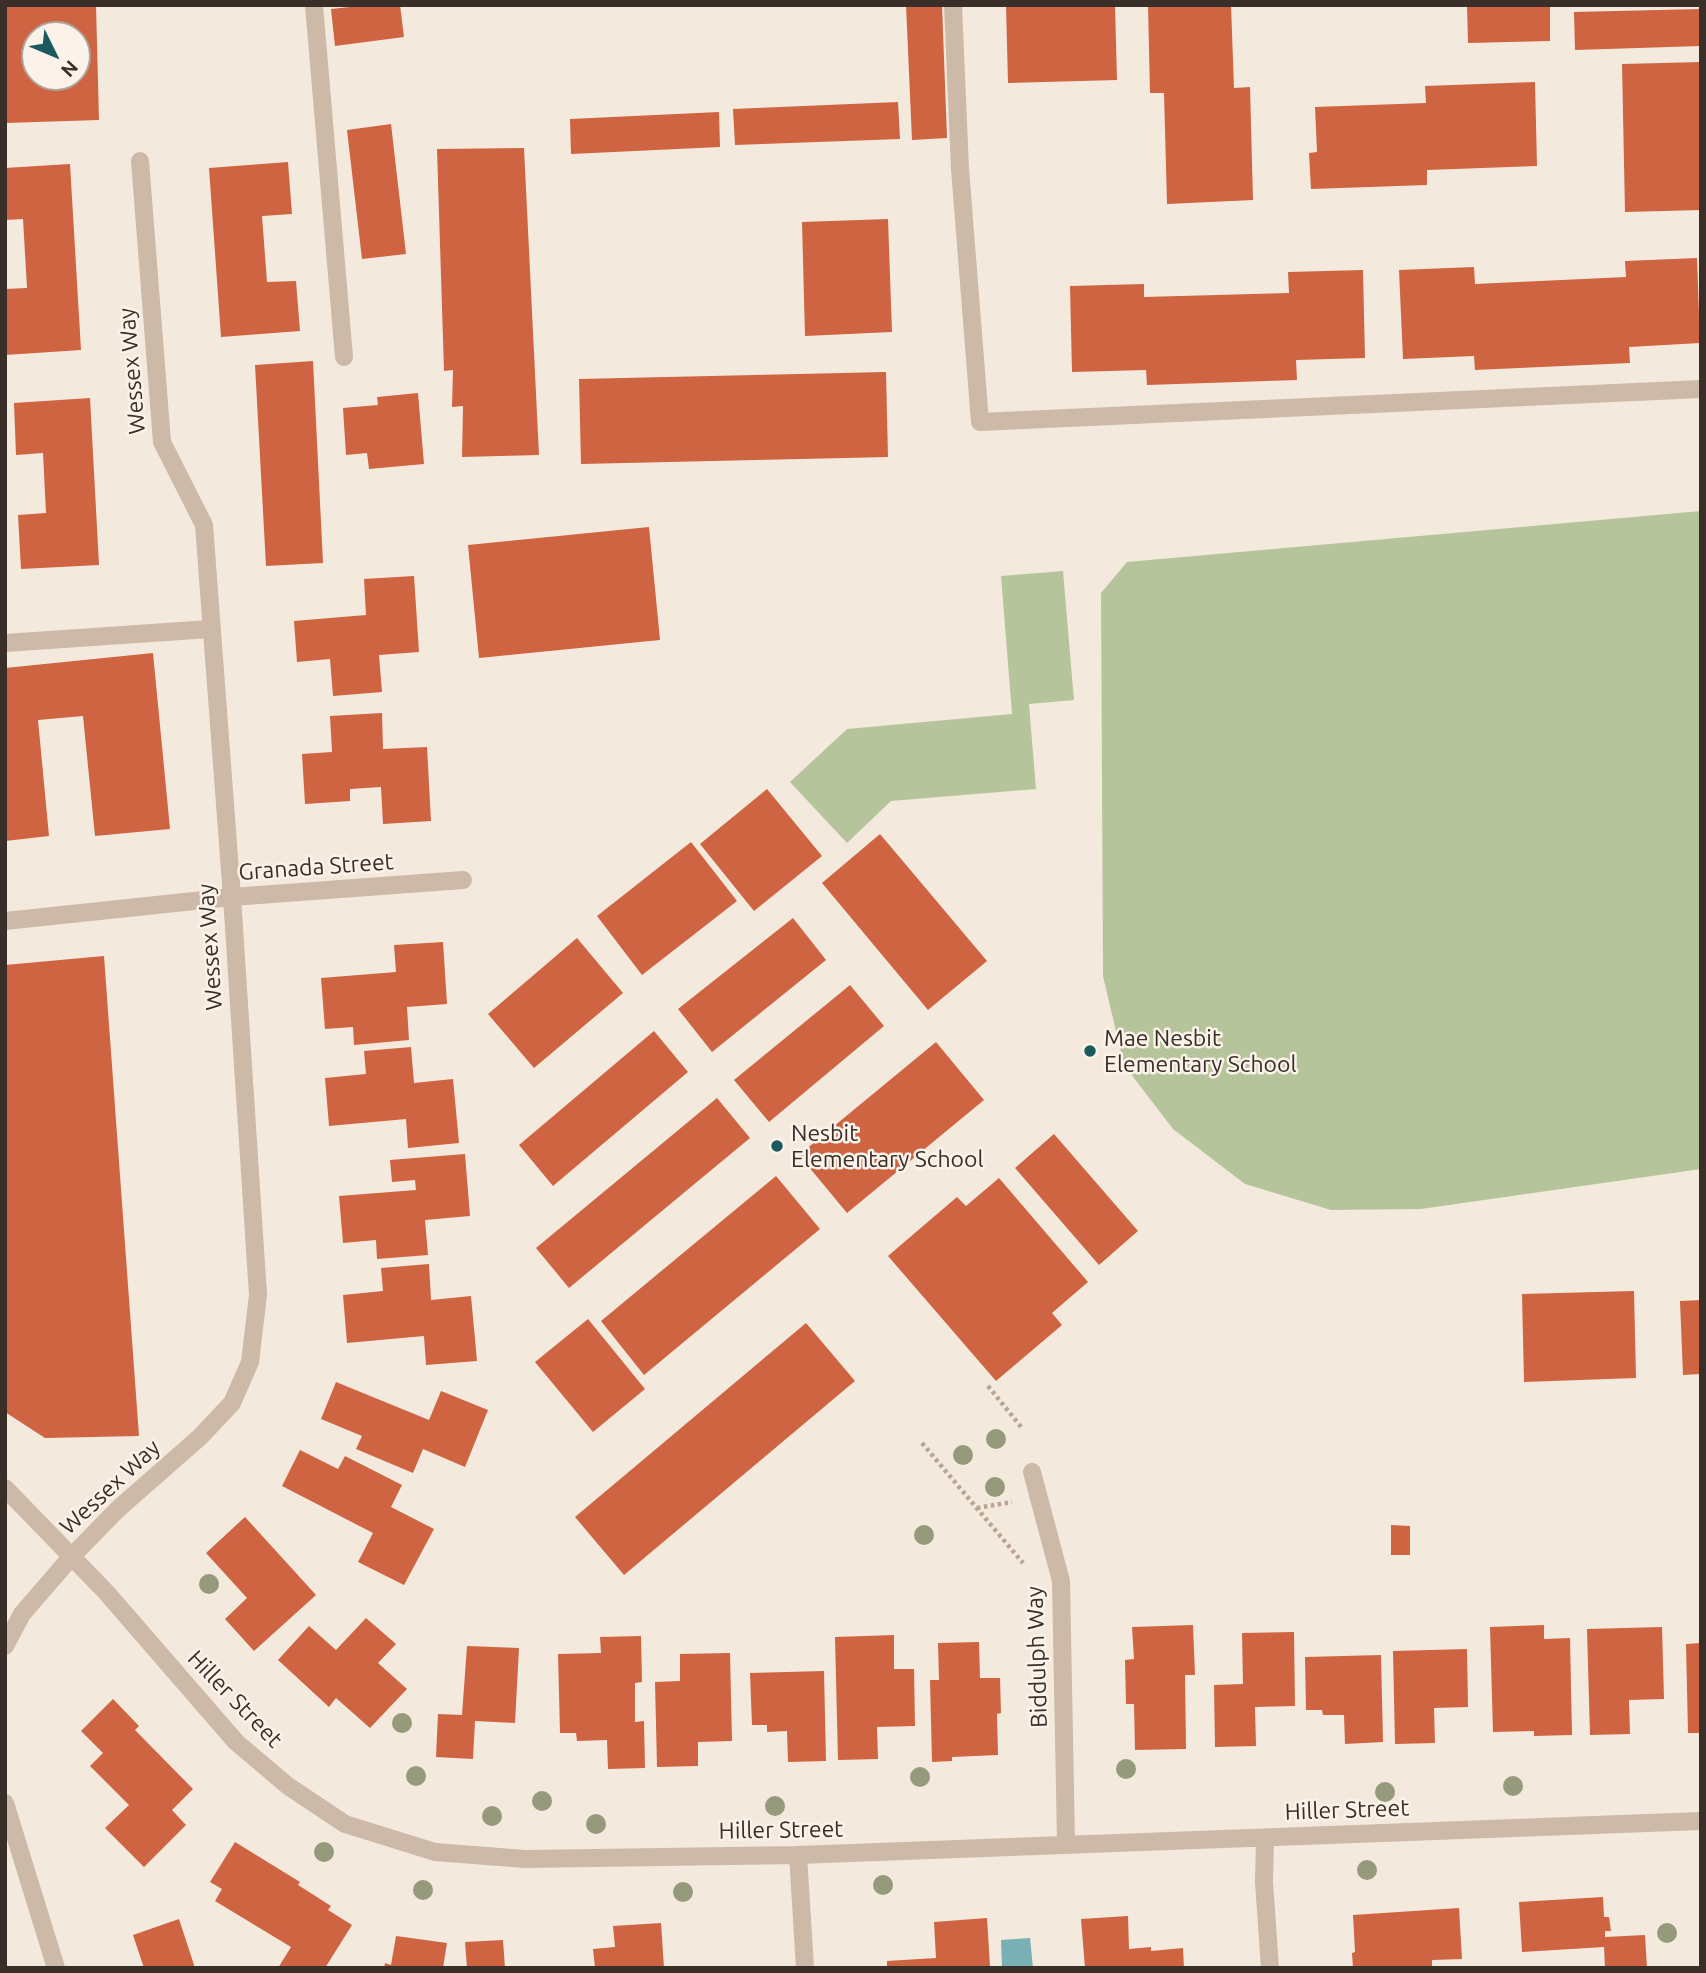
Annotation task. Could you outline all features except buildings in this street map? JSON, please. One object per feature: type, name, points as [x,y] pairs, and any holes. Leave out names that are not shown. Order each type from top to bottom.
[{"type":"street","points":[[314,5],[344,357]]},
{"type":"street","points":[[953,5],[961,169],[980,422],[1701,389]]},
{"type":"street","name":"Wessex Way","points":[[5,1646],[22,1614],[72,1556],[118,1509],[200,1437],[232,1403],[250,1362],[258,1295],[204,525],[162,442],[140,161]]},
{"type":"street","points":[[5,643],[211,629]]},
{"type":"street","name":"Granada Street","points":[[5,921],[232,898],[463,880]]},
{"type":"street","name":"Biddulph Way","points":[[1032,1472],[1061,1581],[1066,1843]]},
{"type":"street","name":"Hiller Street","points":[[5,1488],[72,1556],[236,1742],[288,1786],[345,1824],[435,1852],[525,1859],[798,1855],[1701,1821]]},
{"type":"street","points":[[5,1803],[56,1968]]},
{"type":"street","points":[[1265,1838],[1264,1882],[1270,1968]]},
{"type":"street","points":[[798,1855],[805,1968]]},
{"type":"path","points":[[988,1387],[1023,1427]]},
{"type":"path","points":[[922,1443],[1023,1563]]},
{"type":"path","points":[[976,1508],[1023,1501]]},
{"type":"green space","points":[[1701,511],[1701,1169],[1421,1209],[1331,1210],[1245,1184],[1173,1129],[1124,1065],[1103,976],[1101,593],[1127,562]]},
{"type":"green space","points":[[1063,571],[1074,700],[1029,704],[1036,789],[891,801],[847,843],[790,782],[847,729],[1012,714],[1001,576]]},
{"type":"water","points":[[1030,1938],[1033,1968],[1002,1968],[1001,1940]]},
{"type":"place","name":"Mae Nesbit Elementary School","points":[[1090,1051]]},
{"type":"place","name":"Nesbit Elementary School","points":[[777,1146]]}]
